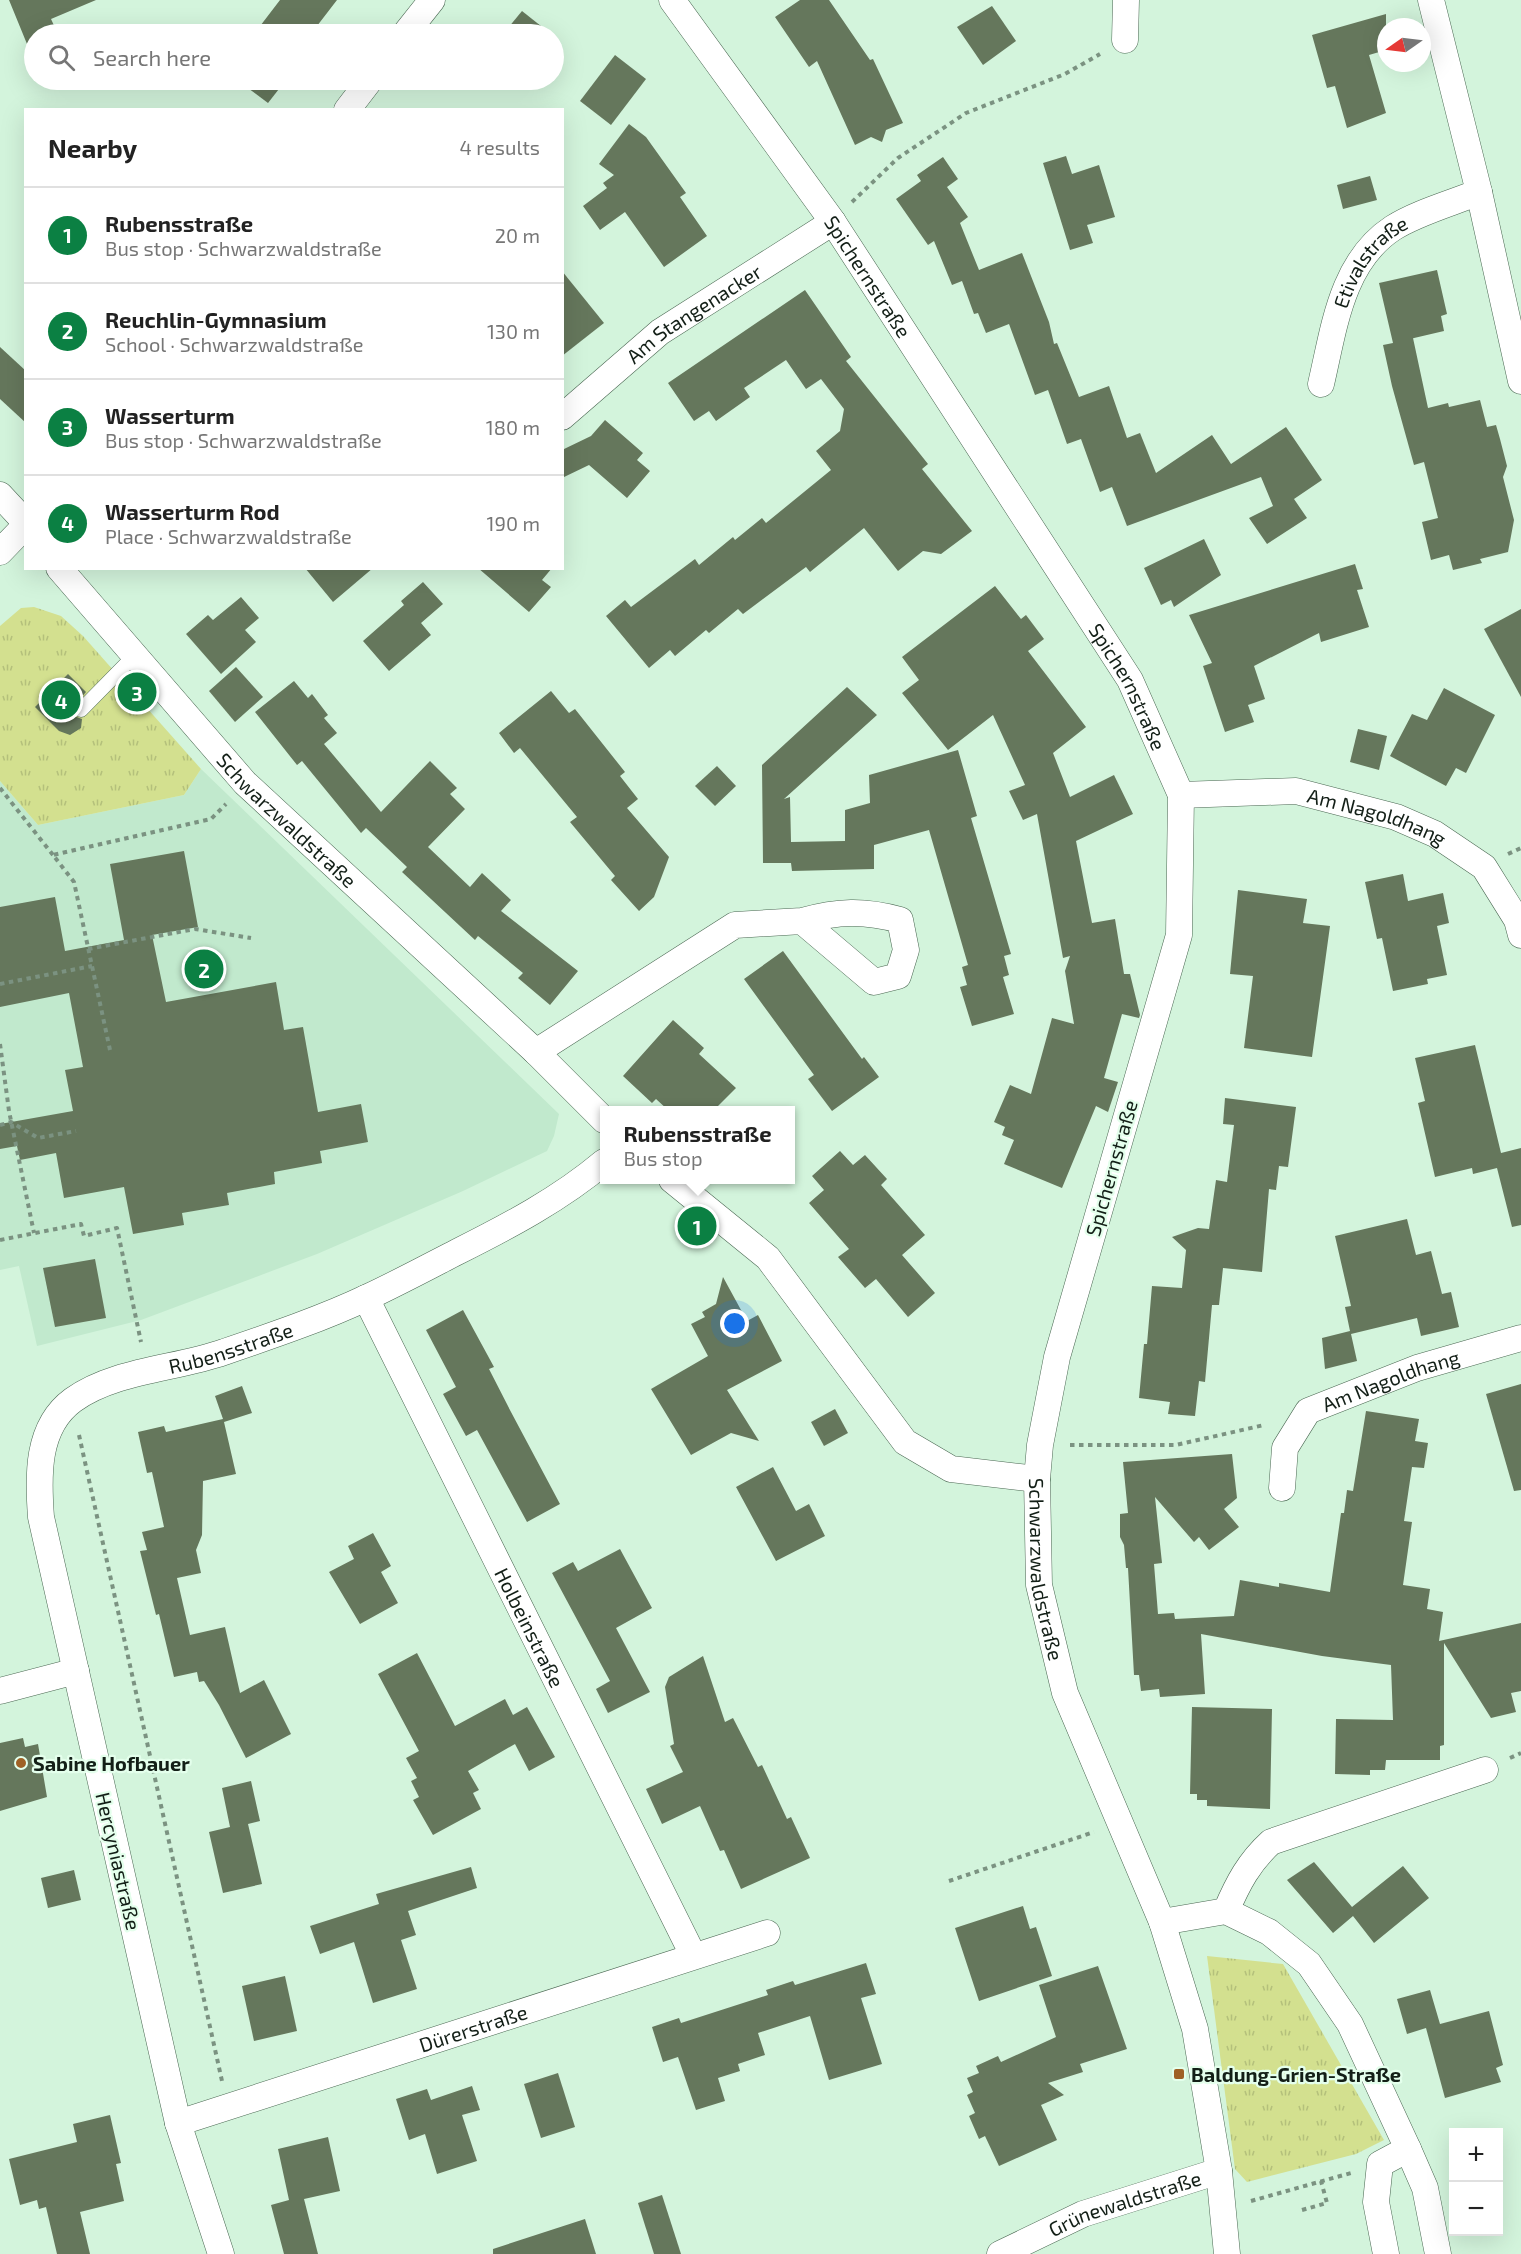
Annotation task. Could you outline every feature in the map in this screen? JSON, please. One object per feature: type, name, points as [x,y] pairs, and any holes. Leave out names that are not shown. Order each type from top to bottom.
[{"type":"street","points":[[413,24],[432,0]]},
{"type":"street","name":"Spichernstraße","points":[[672,0],[832,222],[1130,680],[1181,795],[1179,935],[1057,1356],[1040,1446],[1037,1479]]},
{"type":"street","points":[[1125,40],[1126,0]]},
{"type":"street","points":[[1431,0],[1479,192],[1521,381]]},
{"type":"street","points":[[349,108],[362,90]]},
{"type":"street","name":"Etivalstraße","points":[[1321,384],[1349,278],[1364,252],[1394,228],[1479,192]]},
{"type":"street","name":"Am Stangenacker","points":[[564,415],[660,332],[832,222]]},
{"type":"street","points":[[0,495],[24,522]]},
{"type":"street","points":[[0,552],[24,526]]},
{"type":"street","name":"Schwarzwaldstraße","points":[[61,570],[136,654],[245,783],[536,1052],[600,1116]]},
{"type":"street","name":"Am Nagoldhang","points":[[1181,795],[1296,791],[1396,817],[1435,834],[1484,867],[1517,920],[1521,936]]},
{"type":"street","points":[[536,1052],[735,925],[802,921]]},
{"type":"street","name":"Rubensstraße","points":[[72,1401],[99,1386],[222,1353],[366,1298],[512,1224],[580,1182],[600,1165]]},
{"type":"street","name":"Schwarzwaldstraße","points":[[678,1184],[768,1258],[905,1442],[951,1468],[1037,1479],[1039,1585],[1065,1693],[1162,1922]]},
{"type":"street","name":"Holbeinstraße","points":[[366,1298],[693,1955]]},
{"type":"street","name":"Am Nagoldhang","points":[[1282,1488],[1285,1448],[1308,1411],[1417,1368],[1521,1338]]},
{"type":"street","name":"Hercyniastraße","points":[[72,1401],[56,1419],[43,1444],[39,1481],[41,1517],[178,2123],[221,2254]]},
{"type":"street","points":[[0,1691],[76,1671]]},
{"type":"street","points":[[1226,1911],[1240,1879],[1253,1858],[1271,1842],[1485,1770]]},
{"type":"street","points":[[1227,2254],[1219,2171],[1195,2029],[1162,1922],[1226,1911],[1269,1932],[1309,1964],[1350,2024],[1425,2188],[1438,2254]]},
{"type":"street","name":"Dürerstraße","points":[[178,2123],[767,1933]]},
{"type":"street","points":[[1386,2254],[1376,2202],[1380,2164],[1408,2149]]},
{"type":"street","name":"Grünewaldstraße","points":[[1000,2254],[1083,2214],[1219,2171]]},
{"type":"lane","points":[[81,710],[136,654]]},
{"type":"path","points":[[832,222],[898,158],[966,113],[1065,74],[1125,40]]},
{"type":"path","points":[[53,855],[211,819],[245,783]]},
{"type":"path","points":[[0,788],[74,882],[110,1050]]},
{"type":"path","points":[[88,949],[195,929],[251,938]]},
{"type":"path","points":[[0,984],[92,966]]},
{"type":"path","points":[[0,1044],[11,1122],[34,1233]]},
{"type":"path","points":[[0,1125],[11,1122],[38,1138],[76,1131]]},
{"type":"path","points":[[0,1240],[81,1224],[84,1236],[117,1228],[147,1372]]},
{"type":"path","points":[[72,1401],[228,2108]]},
{"type":"path","points":[[1040,1446],[1176,1445],[1254,1428]]},
{"type":"path","points":[[949,1881],[1094,1832]]},
{"type":"path","points":[[1256,2200],[1346,2174]]},
{"type":"path","points":[[1302,2210],[1327,2203],[1321,2181]]},
{"type":"shaded area","points":[[201,769],[559,1114],[554,1136],[547,1151],[463,1191],[317,1254],[141,1320],[37,1346],[19,1266],[0,1270],[0,781],[38,825],[184,795]]},
{"type":"green space","points":[[34,607],[61,616],[83,636],[201,769],[184,795],[38,825],[0,781],[0,626],[21,608]]},
{"type":"green space","points":[[1207,1956],[1283,1964],[1384,2140],[1356,2154],[1247,2182],[1235,2169]]},
{"type":"building","points":[[9,0],[96,0],[51,19],[53,24],[24,24],[24,37]]},
{"type":"building","points":[[280,0],[337,0],[319,24],[262,24]]},
{"type":"building","points":[[800,0],[829,0],[870,60],[873,59],[903,123],[886,130],[882,142],[871,137],[855,145],[817,61],[809,67],[775,17]]},
{"type":"building","points":[[992,6],[1016,41],[983,65],[957,27]]},
{"type":"building","points":[[522,11],[538,24],[511,24]]},
{"type":"building","points":[[1386,14],[1386,18],[1377,18],[1377,53],[1369,55],[1386,113],[1347,128],[1335,86],[1327,88],[1312,35]]},
{"type":"building","points":[[615,55],[646,79],[611,125],[580,101]]},
{"type":"building","points":[[250,90],[278,90],[268,103]]},
{"type":"building","points":[[629,124],[646,137],[686,193],[680,197],[707,236],[664,267],[625,212],[600,230],[583,206],[607,188],[603,183],[614,175],[599,164]]},
{"type":"building","points":[[1066,156],[1072,174],[1099,165],[1115,217],[1087,225],[1093,243],[1070,250],[1043,163]]},
{"type":"building","points":[[943,157],[958,179],[947,187],[968,217],[960,223],[979,270],[1022,253],[1049,322],[1054,344],[1057,343],[1079,397],[1109,386],[1127,438],[1140,433],[1156,473],[1212,435],[1231,464],[1286,427],[1322,480],[1294,499],[1307,518],[1267,544],[1249,518],[1273,506],[1261,477],[1127,526],[1112,487],[1100,492],[1081,439],[1067,444],[1048,390],[1035,395],[1009,324],[986,333],[978,313],[974,314],[962,281],[952,285],[934,241],[928,245],[896,199],[921,181],[917,175]]},
{"type":"building","points":[[1370,176],[1377,200],[1343,209],[1337,185]]},
{"type":"building","points":[[1437,270],[1447,314],[1441,316],[1444,331],[1413,338],[1428,408],[1448,403],[1449,407],[1480,400],[1487,427],[1496,425],[1507,466],[1503,477],[1514,520],[1508,552],[1480,559],[1482,563],[1453,570],[1449,555],[1431,560],[1422,522],[1438,518],[1424,462],[1414,465],[1392,386],[1383,345],[1393,343],[1379,283]]},
{"type":"building","points":[[564,273],[604,323],[564,354]]},
{"type":"building","points":[[805,290],[851,357],[846,361],[928,464],[922,469],[972,531],[941,554],[923,551],[898,571],[864,528],[810,572],[806,567],[743,614],[738,609],[709,633],[706,630],[675,656],[670,650],[649,668],[606,616],[625,600],[631,607],[695,559],[699,565],[733,537],[735,540],[762,518],[766,523],[831,470],[816,451],[840,431],[844,409],[821,379],[806,389],[786,360],[744,388],[750,397],[716,421],[709,411],[694,421],[668,383]]},
{"type":"building","points":[[0,347],[24,369],[24,421],[0,399]]},
{"type":"building","points":[[605,420],[643,453],[637,460],[650,471],[627,498],[589,465],[564,477],[564,449],[591,436]]},
{"type":"building","points":[[1204,539],[1221,575],[1174,607],[1171,600],[1161,605],[1144,568]]},
{"type":"building","points":[[1355,564],[1363,589],[1357,590],[1369,627],[1321,642],[1319,633],[1254,666],[1265,699],[1248,705],[1254,722],[1225,732],[1203,666],[1212,663],[1189,615]]},
{"type":"building","points":[[307,570],[371,570],[333,602]]},
{"type":"building","points":[[480,570],[550,570],[542,580],[551,587],[529,612]]},
{"type":"building","points":[[423,582],[443,604],[421,623],[431,635],[389,671],[363,641],[404,605],[401,601]]},
{"type":"building","points":[[995,586],[1021,619],[1026,615],[1044,639],[1028,651],[1086,727],[1053,753],[1070,797],[1114,775],[1133,814],[1076,841],[1092,923],[1115,919],[1124,974],[1130,974],[1140,1015],[1139,1018],[1122,1014],[1104,1078],[1118,1082],[1108,1112],[1096,1106],[1062,1188],[1004,1164],[1014,1140],[1002,1135],[1005,1127],[994,1122],[1010,1085],[1031,1094],[1052,1018],[1074,1024],[1065,971],[1070,956],[1063,958],[1037,814],[1023,820],[1009,791],[1025,785],[993,715],[948,750],[902,693],[919,680],[902,657]]},
{"type":"building","points":[[241,597],[259,618],[245,630],[256,642],[221,674],[186,634],[208,615],[213,620]]},
{"type":"building","points":[[1521,609],[1521,697],[1484,629]]},
{"type":"building","points":[[236,667],[263,697],[235,722],[209,691]]},
{"type":"building","points":[[68,674],[86,692],[72,708],[74,716],[82,719],[81,728],[70,735],[59,731],[35,707]]},
{"type":"building","points":[[294,681],[308,698],[312,694],[328,715],[324,718],[337,733],[324,744],[381,812],[430,761],[457,788],[450,794],[465,809],[428,847],[470,887],[482,873],[511,900],[501,911],[578,971],[550,1005],[518,978],[523,973],[478,936],[475,940],[402,872],[407,867],[366,828],[361,833],[302,761],[297,765],[255,712]]},
{"type":"building","points":[[847,687],[877,715],[784,799],[790,797],[791,842],[845,841],[845,810],[870,803],[869,775],[958,750],[977,816],[971,818],[1011,954],[1004,956],[1009,975],[1003,977],[1014,1014],[972,1026],[960,987],[967,985],[962,967],[968,965],[929,830],[874,845],[874,869],[792,871],[791,863],[763,863],[762,765]]},
{"type":"building","points":[[1444,688],[1495,715],[1466,773],[1456,768],[1446,786],[1390,756],[1412,714],[1427,720]]},
{"type":"building","points":[[551,691],[569,713],[575,709],[625,772],[620,776],[638,799],[627,808],[669,857],[654,897],[639,911],[611,880],[615,876],[570,822],[577,817],[520,748],[514,753],[499,733]]},
{"type":"building","points":[[1358,729],[1387,736],[1379,770],[1350,762]]},
{"type":"building","points":[[717,766],[736,786],[715,806],[695,786]]},
{"type":"building","points":[[184,851],[198,927],[152,935],[166,1002],[276,982],[284,1030],[303,1027],[318,1112],[361,1104],[368,1142],[320,1151],[322,1163],[274,1172],[275,1184],[227,1193],[229,1205],[182,1213],[184,1225],[133,1234],[124,1187],[64,1198],[56,1153],[20,1160],[17,1146],[0,1149],[0,1124],[73,1111],[65,1070],[83,1067],[69,993],[0,1007],[0,907],[55,897],[65,951],[124,940],[110,864]]},
{"type":"building","points":[[1403,874],[1408,901],[1443,893],[1449,923],[1437,926],[1447,975],[1427,979],[1428,984],[1393,991],[1382,938],[1377,939],[1365,882]]},
{"type":"building","points":[[1238,890],[1307,899],[1303,923],[1330,926],[1312,1057],[1244,1048],[1253,976],[1230,974]]},
{"type":"building","points":[[783,951],[862,1059],[864,1057],[879,1077],[832,1111],[808,1079],[814,1075],[744,979]]},
{"type":"building","points":[[673,1020],[704,1048],[699,1054],[736,1088],[718,1106],[664,1106],[656,1099],[652,1103],[623,1076]]},
{"type":"building","points":[[1475,1045],[1501,1153],[1521,1148],[1521,1225],[1512,1227],[1497,1168],[1473,1174],[1472,1168],[1435,1177],[1418,1103],[1425,1101],[1415,1058]]},
{"type":"building","points":[[1225,1098],[1296,1107],[1288,1167],[1279,1166],[1276,1190],[1269,1189],[1262,1272],[1223,1268],[1219,1305],[1212,1305],[1205,1382],[1199,1381],[1195,1416],[1168,1414],[1170,1402],[1139,1398],[1152,1286],[1182,1288],[1186,1250],[1172,1237],[1198,1228],[1209,1229],[1216,1180],[1227,1182],[1234,1125],[1223,1124]]},
{"type":"building","points":[[840,1151],[853,1165],[865,1155],[887,1179],[881,1185],[925,1235],[902,1255],[935,1293],[908,1317],[876,1279],[865,1288],[838,1257],[849,1249],[809,1203],[824,1190],[812,1176]]},
{"type":"building","points":[[1407,1219],[1416,1255],[1431,1251],[1442,1294],[1451,1292],[1459,1327],[1421,1336],[1417,1318],[1351,1334],[1357,1361],[1325,1369],[1322,1338],[1350,1331],[1345,1307],[1351,1306],[1335,1236]]},
{"type":"building","points":[[95,1259],[106,1318],[55,1327],[43,1268]]},
{"type":"building","points":[[723,1277],[747,1321],[758,1315],[782,1361],[727,1390],[759,1441],[731,1433],[691,1455],[651,1389],[708,1356],[691,1324],[705,1317],[702,1312],[716,1304]]},
{"type":"building","points":[[463,1310],[494,1367],[489,1369],[560,1504],[527,1522],[477,1430],[466,1436],[443,1394],[456,1387],[426,1330]]},
{"type":"building","points":[[1521,1384],[1521,1490],[1514,1491],[1486,1394]]},
{"type":"building","points":[[242,1386],[252,1413],[224,1422],[236,1474],[203,1481],[202,1535],[196,1550],[201,1573],[177,1578],[190,1635],[225,1627],[240,1693],[264,1680],[291,1734],[246,1758],[219,1705],[204,1681],[199,1682],[197,1672],[174,1677],[159,1614],[156,1615],[140,1551],[147,1550],[142,1532],[164,1527],[152,1472],[147,1473],[138,1432],[164,1426],[166,1432],[223,1419],[215,1396]]},
{"type":"building","points":[[835,1409],[848,1433],[824,1446],[811,1422]]},
{"type":"building","points":[[1366,1411],[1419,1419],[1415,1441],[1428,1443],[1424,1468],[1412,1467],[1404,1521],[1412,1522],[1403,1585],[1430,1589],[1427,1609],[1443,1612],[1439,1641],[1521,1623],[1521,1691],[1511,1693],[1516,1712],[1491,1718],[1444,1643],[1444,1745],[1440,1746],[1440,1760],[1386,1760],[1385,1770],[1370,1770],[1370,1775],[1335,1774],[1336,1719],[1393,1720],[1391,1665],[1322,1656],[1201,1634],[1205,1694],[1160,1697],[1159,1689],[1141,1691],[1139,1675],[1134,1675],[1128,1568],[1126,1568],[1124,1545],[1120,1537],[1120,1514],[1128,1513],[1123,1462],[1232,1454],[1237,1498],[1224,1509],[1239,1527],[1209,1550],[1199,1537],[1194,1542],[1155,1497],[1162,1563],[1154,1564],[1158,1614],[1174,1613],[1175,1619],[1234,1616],[1240,1580],[1279,1587],[1279,1583],[1330,1592],[1341,1513],[1344,1513],[1347,1490],[1353,1491]]},
{"type":"building","points":[[773,1467],[796,1511],[809,1504],[825,1536],[776,1561],[736,1487]]},
{"type":"building","points":[[373,1533],[391,1566],[381,1572],[398,1603],[360,1624],[329,1572],[354,1559],[348,1546]]},
{"type":"building","points":[[620,1549],[652,1608],[616,1628],[650,1692],[608,1713],[596,1689],[610,1681],[552,1573],[573,1562],[578,1571]]},
{"type":"building","points":[[417,1653],[455,1726],[505,1699],[513,1715],[527,1707],[555,1757],[529,1771],[515,1744],[468,1771],[479,1790],[473,1793],[481,1809],[433,1835],[413,1800],[419,1797],[411,1781],[417,1778],[406,1758],[419,1751],[378,1674]]},
{"type":"building","points":[[703,1656],[725,1722],[733,1718],[758,1767],[762,1765],[787,1819],[791,1817],[810,1858],[741,1889],[724,1850],[720,1851],[700,1806],[662,1824],[646,1789],[683,1772],[670,1746],[674,1744],[665,1687],[669,1677]]},
{"type":"building","points":[[1192,1707],[1272,1709],[1270,1809],[1207,1806],[1207,1800],[1197,1800],[1197,1794],[1190,1794]]},
{"type":"building","name":"Sabine Hofbauer","points":[[23,1738],[25,1747],[38,1744],[47,1797],[0,1811],[0,1743]]},
{"type":"building","points":[[251,1781],[260,1821],[248,1824],[262,1884],[223,1893],[209,1832],[230,1827],[222,1788]]},
{"type":"building","points":[[1314,1862],[1352,1907],[1403,1866],[1429,1898],[1374,1943],[1353,1916],[1333,1933],[1287,1880]]},
{"type":"building","points":[[471,1867],[477,1888],[408,1911],[416,1935],[401,1940],[417,1989],[373,2003],[354,1942],[320,1954],[310,1926],[379,1904],[376,1894]]},
{"type":"building","points":[[74,1870],[81,1900],[48,1908],[41,1878]]},
{"type":"building","points":[[1023,1906],[1030,1929],[1036,1927],[1052,1976],[979,2001],[955,1928]]},
{"type":"building","points":[[866,1963],[876,1994],[861,1998],[882,2064],[829,2080],[810,2016],[758,2033],[765,2055],[738,2064],[740,2071],[718,2078],[725,2101],[696,2110],[678,2057],[663,2062],[652,2027],[679,2018],[681,2023],[768,1995],[766,1990],[793,1981],[795,1985]]},
{"type":"building","points":[[1098,1966],[1127,2049],[1080,2064],[1083,2072],[1048,2083],[1064,2095],[1041,2105],[1057,2140],[999,2166],[985,2136],[979,2139],[969,2116],[975,2113],[967,2095],[973,2092],[967,2078],[979,2073],[976,2066],[998,2056],[1001,2062],[1056,2037],[1039,1985]]},
{"type":"building","points":[[285,1976],[297,2031],[254,2041],[242,1986]]},
{"type":"building","points":[[1430,1990],[1440,2024],[1489,2011],[1503,2065],[1496,2068],[1501,2082],[1445,2098],[1426,2028],[1407,2034],[1397,1999]]},
{"type":"building","points":[[558,2073],[575,2127],[541,2138],[524,2084]]},
{"type":"building","points":[[472,2086],[480,2110],[462,2115],[477,2161],[437,2174],[425,2134],[409,2140],[396,2099],[427,2089],[431,2100]]},
{"type":"building","points":[[110,2115],[121,2163],[116,2164],[124,2201],[80,2212],[90,2254],[57,2254],[46,2207],[39,2209],[37,2200],[20,2205],[9,2159],[77,2142],[73,2124]]},
{"type":"building","points":[[328,2137],[340,2191],[304,2199],[318,2254],[284,2254],[271,2205],[289,2200],[278,2149]]},
{"type":"building","points":[[662,2195],[681,2254],[654,2254],[638,2203]]},
{"type":"building","points":[[585,2219],[596,2254],[493,2254],[493,2249]]},
{"type":"place","name":"Wasserturm","points":[[137,692]]},
{"type":"place","name":"Wasserturm Rod","points":[[61,700]]},
{"type":"place","name":"Reuchlin-Gymnasium","points":[[204,969]]},
{"type":"place","name":"Rubensstraße","points":[[697,1226]]},
{"type":"place","name":"Sabine Hofbauer","points":[[21,1763]]},
{"type":"place","name":"Baldung-Grien-Straße","points":[[1179,2074]]}]
